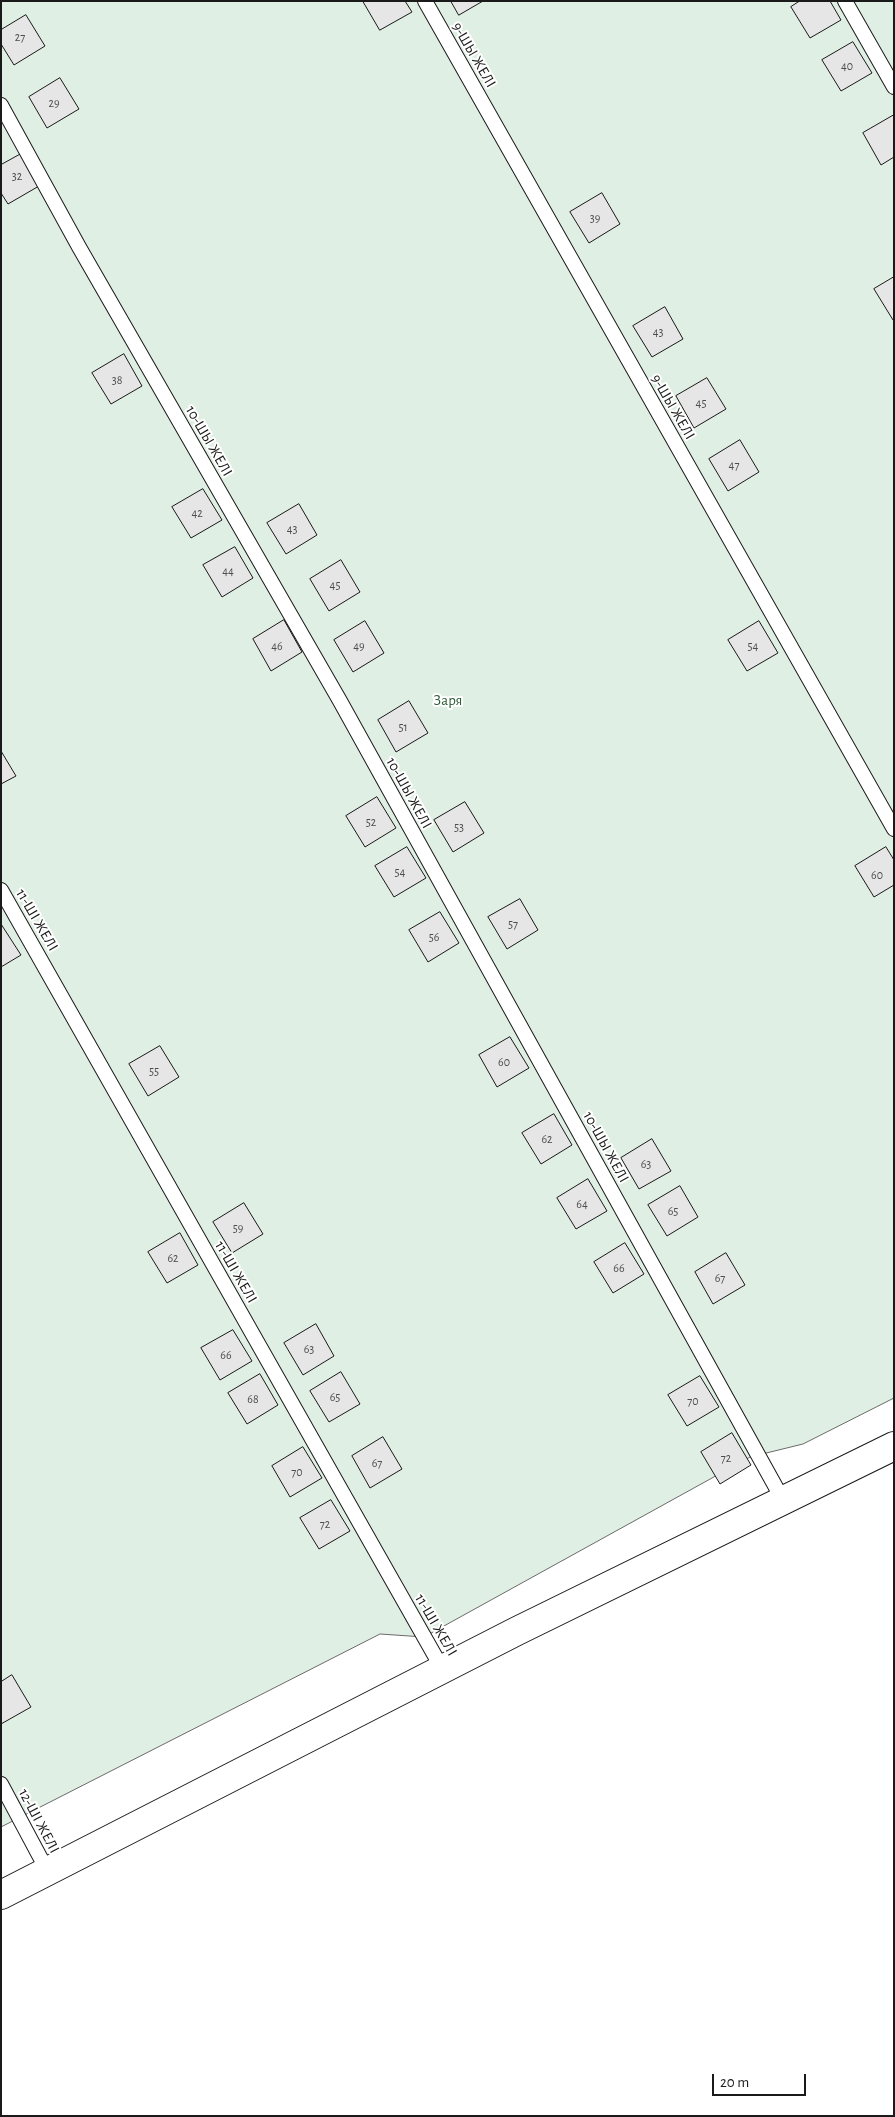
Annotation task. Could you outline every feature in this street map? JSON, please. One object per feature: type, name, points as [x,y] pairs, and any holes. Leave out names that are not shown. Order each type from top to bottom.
[{"type":"street","points":[[1,1895],[518,1631],[894,1446]]},
{"type":"lane","name":"9-ШЫ ЖЕЛІ","points":[[424,1],[894,829]]},
{"type":"lane","points":[[845,1],[894,87]]},
{"type":"lane","name":"10-ШЫ ЖЕЛІ","points":[[1,105],[84,255],[345,710],[783,1500]]},
{"type":"lane","name":"11-ШІ ЖЕЛІ","points":[[1,890],[443,1670]]},
{"type":"lane","name":"12-ШІ ЖЕЛІ","points":[[1,1784],[48,1872]]},
{"type":"green space","name":"Заря","points":[[1,1],[894,1],[894,1398],[803,1444],[750,1457],[424,1637],[380,1634],[1,1827]]},
{"type":"building","points":[[363,1],[405,1],[412,12],[380,30]]},
{"type":"building","points":[[451,1],[483,1],[459,15]]},
{"type":"building","points":[[800,1],[830,1],[841,20],[810,38],[791,7]]},
{"type":"building","points":[[26,15],[45,46],[14,65],[1,44],[1,30]]},
{"type":"building","points":[[853,42],[872,73],[841,91],[822,60]]},
{"type":"building","points":[[60,78],[79,109],[47,128],[29,97]]},
{"type":"building","points":[[894,115],[894,157],[881,165],[863,133]]},
{"type":"building","points":[[21,154],[39,186],[8,204],[1,193],[1,165]]},
{"type":"building","points":[[602,193],[620,224],[589,243],[570,212]]},
{"type":"building","points":[[894,277],[894,320],[893,320],[874,289]]},
{"type":"building","points":[[665,307],[683,339],[652,357],[633,326]]},
{"type":"building","points":[[124,354],[142,386],[111,404],[92,373]]},
{"type":"building","points":[[707,378],[726,409],[694,428],[676,396]]},
{"type":"building","points":[[740,440],[759,472],[728,491],[709,459]]},
{"type":"building","points":[[203,489],[222,520],[191,538],[172,507]]},
{"type":"building","points":[[299,504],[317,535],[286,554],[267,523]]},
{"type":"building","points":[[235,547],[253,578],[222,597],[203,565]]},
{"type":"building","points":[[341,560],[360,592],[329,611],[310,579]]},
{"type":"building","points":[[284,620],[302,652],[271,671],[253,639]]},
{"type":"building","points":[[365,621],[384,653],[353,672],[334,640]]},
{"type":"building","points":[[759,621],[778,653],[747,671],[728,640]]},
{"type":"building","points":[[409,701],[428,733],[396,752],[378,720]]},
{"type":"building","points":[[1,751],[16,776],[1,784]]},
{"type":"building","points":[[377,797],[396,828],[365,847],[346,816]]},
{"type":"building","points":[[465,802],[484,833],[453,852],[434,820]]},
{"type":"building","points":[[407,847],[426,878],[394,897],[375,866]]},
{"type":"building","points":[[886,847],[894,860],[894,885],[874,897],[855,866]]},
{"type":"building","points":[[520,899],[538,930],[507,949],[488,917]]},
{"type":"building","points":[[440,912],[459,943],[428,962],[409,930]]},
{"type":"building","points":[[1,924],[21,955],[1,967]]},
{"type":"building","points":[[510,1037],[529,1068],[497,1087],[479,1055]]},
{"type":"building","points":[[160,1046],[179,1077],[148,1096],[129,1064]]},
{"type":"building","points":[[554,1114],[572,1145],[541,1164],[522,1133]]},
{"type":"building","points":[[652,1139],[671,1171],[639,1189],[621,1158]]},
{"type":"building","points":[[588,1179],[607,1211],[576,1229],[557,1198]]},
{"type":"building","points":[[680,1186],[698,1217],[667,1236],[648,1205]]},
{"type":"building","points":[[244,1203],[263,1234],[232,1253],[213,1222]]},
{"type":"building","points":[[180,1233],[198,1265],[167,1283],[148,1252]]},
{"type":"building","points":[[625,1243],[644,1274],[613,1293],[594,1262]]},
{"type":"building","points":[[726,1253],[745,1285],[713,1304],[695,1272]]},
{"type":"building","points":[[316,1324],[334,1356],[303,1375],[284,1343]]},
{"type":"building","points":[[233,1330],[252,1361],[220,1380],[201,1348]]},
{"type":"building","points":[[341,1372],[360,1404],[329,1422],[310,1391]]},
{"type":"building","points":[[260,1374],[278,1405],[247,1424],[228,1393]]},
{"type":"building","points":[[700,1376],[719,1407],[687,1426],[668,1395]]},
{"type":"building","points":[[732,1433],[751,1465],[720,1484],[701,1452]]},
{"type":"building","points":[[383,1437],[402,1469],[370,1488],[352,1456]]},
{"type":"building","points":[[303,1447],[322,1478],[290,1497],[272,1466]]},
{"type":"building","points":[[331,1500],[350,1531],[319,1549],[300,1518]]},
{"type":"building","points":[[12,1675],[31,1707],[1,1724],[1,1682]]}]
